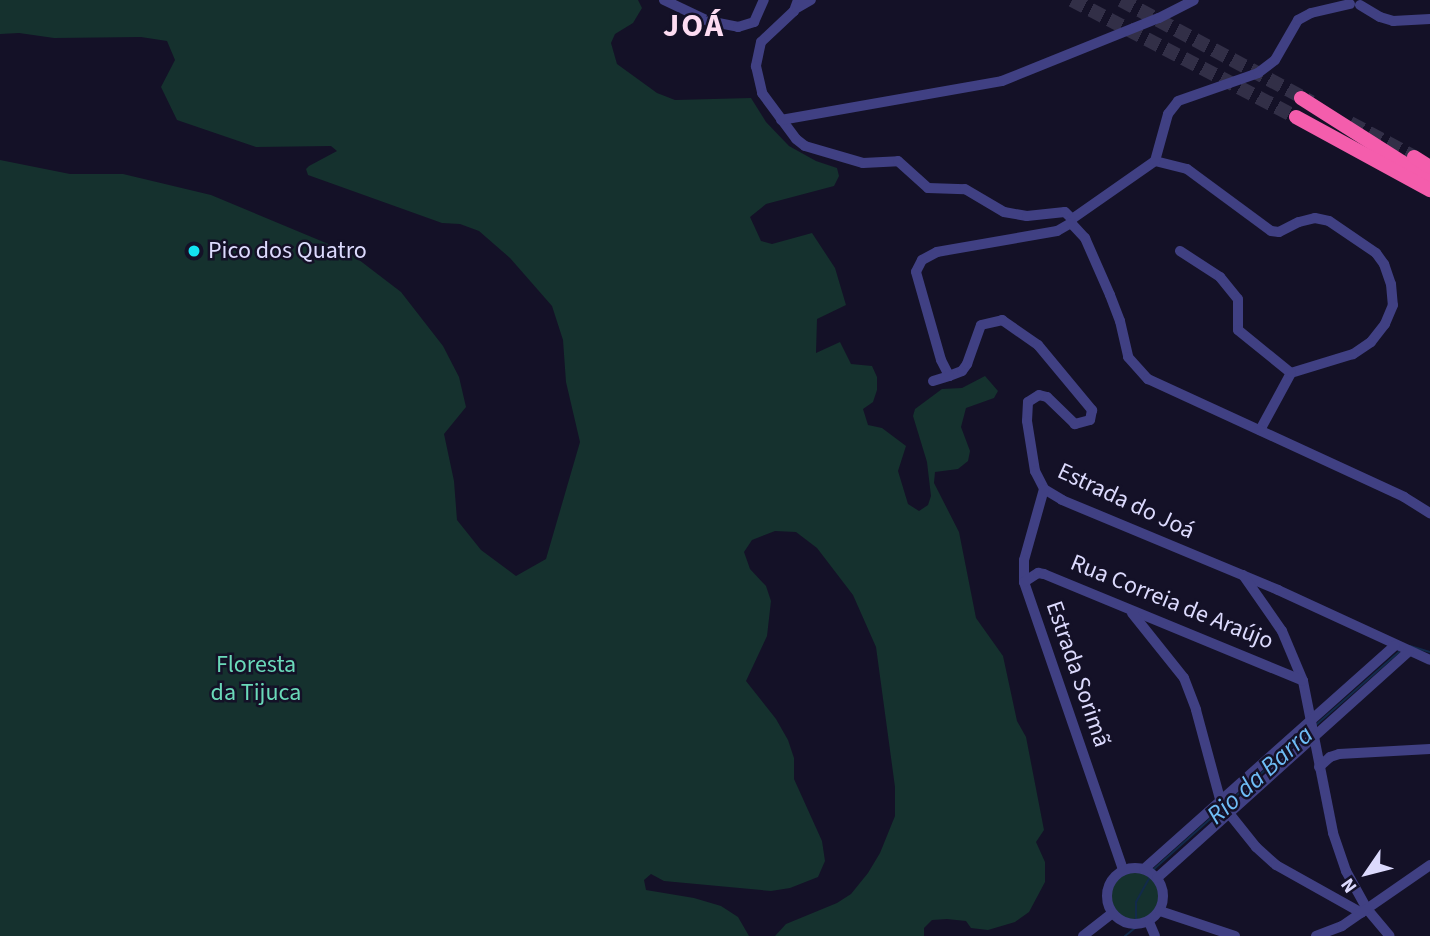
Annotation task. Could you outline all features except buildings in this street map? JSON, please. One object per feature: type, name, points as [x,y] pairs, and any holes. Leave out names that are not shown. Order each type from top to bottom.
[{"type":"highway","points":[[1301,98],[1430,180]]},
{"type":"highway","points":[[1296,117],[1430,192]]},
{"type":"highway","points":[[1414,157],[1430,167]]},
{"type":"street","points":[[664,0],[708,22],[738,27],[754,22],[764,0]]},
{"type":"street","points":[[811,0],[798,4],[764,37],[756,58],[759,85],[781,121],[805,146],[863,163],[898,161],[928,188],[965,188],[989,205],[1015,214],[1040,216],[1065,212],[1085,238],[1120,321],[1128,357],[1136,369],[1163,388],[1404,497],[1430,513]]},
{"type":"street","points":[[781,121],[1002,81],[1159,18],[1194,0]]},
{"type":"street","points":[[933,382],[949,376],[941,360],[917,277],[919,263],[937,252],[1026,239],[1057,231],[1155,161],[1168,114],[1178,101],[1258,73],[1275,60],[1298,20],[1311,13],[1355,2],[1380,17],[1393,21],[1430,19]]},
{"type":"street","points":[[1155,161],[1187,169],[1271,230],[1279,232],[1298,222],[1315,218],[1329,221],[1376,253],[1384,264],[1391,284],[1392,305],[1385,324],[1371,342],[1353,354],[1291,373],[1260,430]]},
{"type":"street","points":[[1180,251],[1220,277],[1238,299],[1238,330],[1291,373]]},
{"type":"street","name":"Estrada do Joá","points":[[949,376],[962,372],[981,326],[997,320],[1021,331],[1059,369],[1092,410],[1092,417],[1086,423],[1075,424],[1047,397],[1039,395],[1028,402],[1027,421],[1035,471],[1044,489],[1062,500],[1278,590],[1430,660]]},
{"type":"street","name":"Estrada Sorimã","points":[[1044,489],[1024,560],[1024,582],[1123,870]]},
{"type":"street","name":"Rua Correia de Araújo","points":[[1024,582],[1038,573],[1044,574],[1303,681]]},
{"type":"street","points":[[1243,575],[1288,643],[1303,681],[1333,833],[1346,871],[1365,911]]},
{"type":"street","points":[[1264,604],[1267,591],[1278,590]]},
{"type":"street","points":[[1129,611],[1157,642],[1190,692],[1220,799]]},
{"type":"street","points":[[1157,642],[1161,633],[1171,626]]},
{"type":"street","points":[[1151,873],[1220,799],[1313,726],[1402,648]]},
{"type":"street","points":[[1155,936],[1141,924],[1112,913],[1108,904],[1109,884],[1123,870],[1151,873],[1228,812],[1313,726]]},
{"type":"street","points":[[1319,767],[1330,757],[1339,754],[1430,749]]},
{"type":"street","points":[[1228,812],[1256,847],[1276,865],[1365,911],[1390,936]]},
{"type":"street","points":[[1316,936],[1342,926],[1430,865]]},
{"type":"street","points":[[1136,936],[1141,924],[1160,911],[1164,898],[1151,873]]},
{"type":"street","points":[[1160,911],[1235,936]]},
{"type":"street","points":[[1083,936],[1112,913]]},
{"type":"street","points":[[1335,936],[1342,926]]},
{"type":"green space","name":"Floresta da Tijuca","points":[[0,0],[638,0],[642,8],[633,23],[615,34],[611,43],[617,64],[657,93],[675,100],[751,98],[766,122],[789,146],[816,161],[837,168],[839,176],[834,186],[766,204],[750,217],[761,241],[772,244],[812,233],[835,268],[846,305],[817,319],[816,353],[840,342],[851,364],[872,366],[877,377],[877,390],[873,402],[863,409],[868,425],[882,428],[906,446],[898,471],[908,504],[919,511],[928,505],[931,496],[927,462],[913,416],[915,409],[942,389],[962,388],[985,376],[998,391],[994,398],[966,408],[961,427],[970,451],[968,461],[958,469],[935,472],[934,483],[959,532],[976,618],[1003,656],[1017,721],[1026,737],[1044,830],[1036,842],[1045,862],[1045,882],[1029,912],[1015,922],[988,930],[971,928],[966,921],[947,919],[932,920],[924,928],[924,936],[775,936],[786,924],[837,903],[851,894],[868,873],[880,853],[895,816],[895,787],[876,647],[853,595],[817,548],[796,532],[775,531],[752,540],[744,552],[750,569],[766,586],[771,601],[767,636],[746,681],[776,719],[788,740],[794,758],[794,779],[822,841],[825,861],[818,877],[790,888],[771,891],[664,881],[651,874],[644,880],[646,890],[694,898],[721,906],[738,917],[749,936],[0,936],[0,160],[70,174],[123,174],[211,195],[350,253],[401,292],[443,346],[459,377],[466,407],[444,434],[454,481],[457,520],[481,550],[516,576],[546,559],[580,442],[566,382],[563,340],[552,306],[510,258],[479,231],[460,224],[442,223],[308,175],[306,169],[309,166],[337,151],[331,146],[256,147],[177,120],[161,87],[175,60],[167,41],[141,37],[54,38],[19,33],[0,34]]},
{"type":"green space","points":[[1135,871],[1153,878],[1160,896],[1153,914],[1135,921],[1117,914],[1110,896],[1117,878]]},
{"type":"waterway","name":"Rio da Barra","points":[[1410,646],[1430,652]]},
{"type":"waterway","name":"Rio da Barra","points":[[1317,724],[1399,652]]},
{"type":"waterway","name":"Rio da Barra","points":[[1125,936],[1136,927],[1136,902],[1154,869],[1310,730]]},
{"type":"tunnel","points":[[1072,0],[1296,117]]},
{"type":"tunnel","points":[[1121,0],[1311,102]]},
{"type":"tunnel","points":[[1350,123],[1414,157]]},
{"type":"place","name":"Pico dos Quatro","points":[[194,251]]},
{"type":"district","name":"JOÁ","points":[[694,26]]}]
